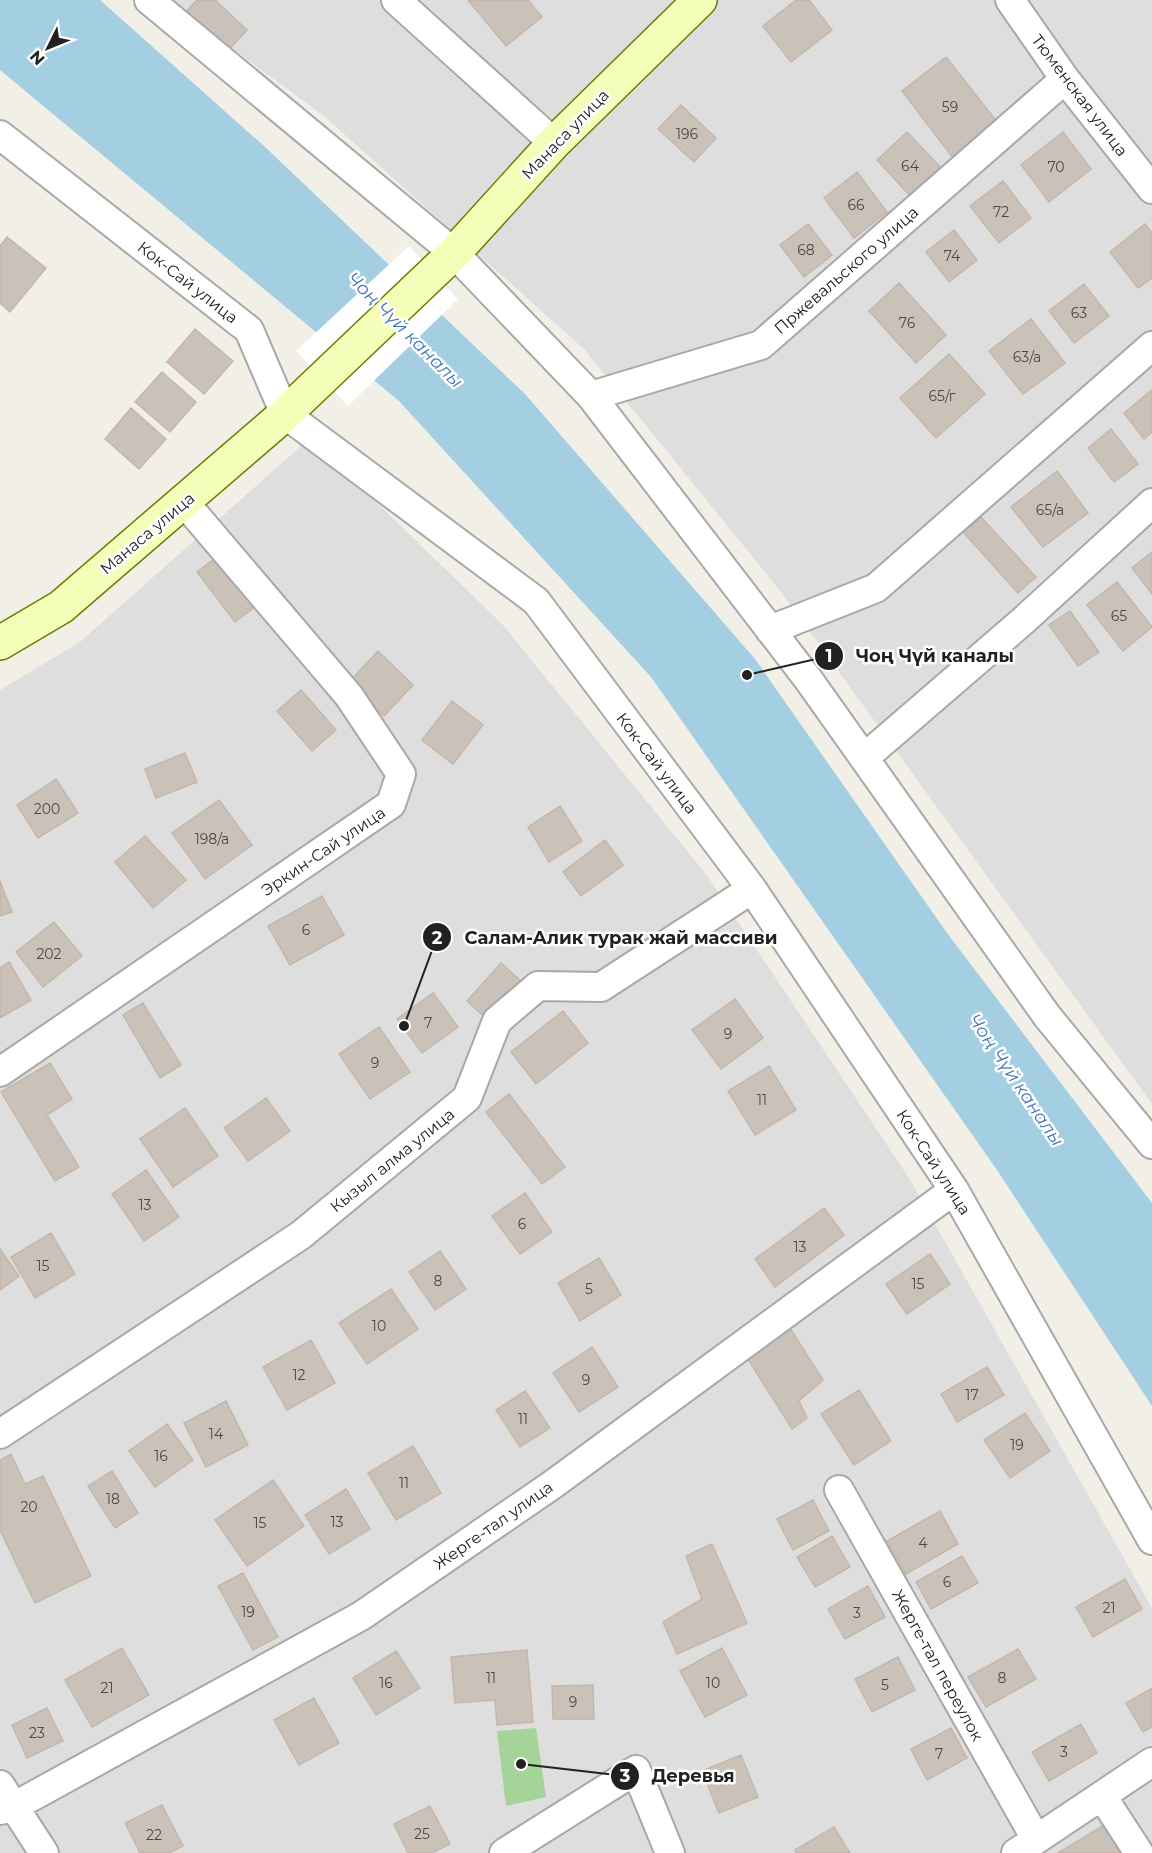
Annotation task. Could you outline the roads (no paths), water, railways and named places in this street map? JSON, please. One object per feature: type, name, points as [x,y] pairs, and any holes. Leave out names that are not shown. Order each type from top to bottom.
[{"type":"street","points":[[149,0],[591,396],[770,630],[1047,1016],[1152,1144]]},
{"type":"street","points":[[396,0],[554,143]]},
{"type":"street","name":"Манаса улица","points":[[0,643],[61,607],[285,414],[444,262],[554,143],[700,0]]},
{"type":"street","name":"Тюменская улица","points":[[1010,0],[1065,79],[1152,189]]},
{"type":"street","name":"Пржевальского улица","points":[[591,396],[761,345],[1065,79]]},
{"type":"street","name":"Кок-Сай улица","points":[[0,135],[249,330],[285,414],[536,601],[752,889],[954,1190],[1152,1540]]},
{"type":"street","points":[[770,630],[876,588],[1152,346]]},
{"type":"street","name":"Эркин-Сай улица","points":[[0,1072],[392,804],[401,774],[349,696],[184,502]]},
{"type":"street","points":[[864,758],[1024,620],[1152,503]]},
{"type":"street","name":"Кызыл алма улица","points":[[0,1434],[300,1235],[467,1098],[497,1021],[537,986],[602,987],[752,889]]},
{"type":"street","name":"Жерге-тал улица","points":[[4,1800],[361,1616],[552,1485],[954,1190]]},
{"type":"street","name":"Жерге-тал переулок","points":[[839,1490],[1026,1846]]},
{"type":"street","points":[[1026,1846],[1152,1762]]},
{"type":"street","points":[[504,1853],[636,1770],[670,1853]]},
{"type":"street","points":[[1102,1796],[1139,1853]]},
{"type":"street","points":[[4,1800],[44,1853]]},
{"type":"water","points":[[0,0],[100,0],[264,146],[525,394],[755,659],[947,933],[1152,1203],[1152,1406],[997,1170],[651,677],[399,401],[0,70]]},
{"type":"place","name":"Чоң Чүй каналы","points":[[747,675]]},
{"type":"place","name":"Салам-Алик турак жай массиви","points":[[404,1026]]},
{"type":"place","name":"Деревья","points":[[521,1764]]}]
